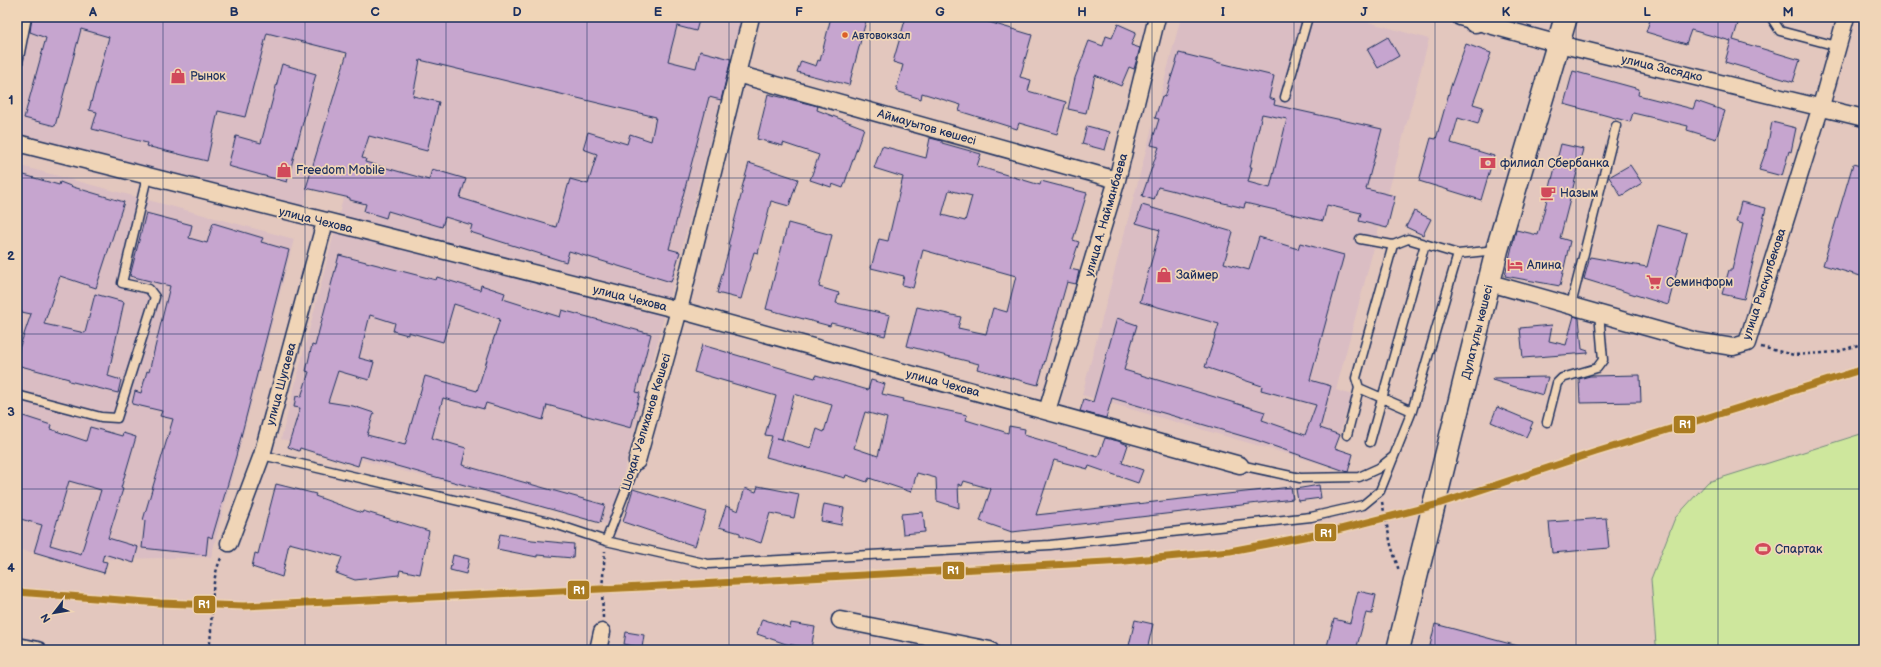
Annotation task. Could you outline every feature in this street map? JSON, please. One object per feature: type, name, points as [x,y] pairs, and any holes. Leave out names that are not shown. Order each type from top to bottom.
[{"type":"street","name":"Шоқан Уәлиханов Көшесі","points":[[637,461],[679,310],[751,17]]},
{"type":"street","name":"улица А. Найманбаева","points":[[1047,411],[1117,180],[1157,17]]},
{"type":"street","name":"Дулатұлы көшесі","points":[[1398,650],[1497,250],[1566,17]]},
{"type":"street","name":"улица Рыскулбекова","points":[[1490,283],[1696,341],[1733,348],[1747,343],[1821,106],[1846,17]]},
{"type":"street","name":"улица Засядко","points":[[1473,18],[1559,44],[1821,106],[1864,118]]},
{"type":"street","name":"Аймауытов көшесі","points":[[737,74],[1117,180]]},
{"type":"street","name":"улица Чехова","points":[[17,143],[325,222],[679,310],[1240,465]]},
{"type":"street","name":"улица Шугаева","points":[[229,543],[262,455],[325,222]]},
{"type":"street","points":[[840,620],[990,650]]},
{"type":"street","points":[[598,650],[602,632]]},
{"type":"street","points":[[17,646],[38,650]]},
{"type":"lane","points":[[17,68],[24,40],[23,31],[27,17]]},
{"type":"lane","points":[[1285,97],[1308,17]]},
{"type":"lane","points":[[1771,17],[1780,31],[1837,46]]},
{"type":"lane","points":[[1571,305],[1616,126]]},
{"type":"lane","points":[[17,396],[100,417],[117,418],[155,297],[150,289],[122,282],[147,177]]},
{"type":"lane","points":[[1360,239],[1393,246],[1408,239],[1458,254],[1497,250]]},
{"type":"lane","points":[[1370,442],[1425,244]]},
{"type":"lane","points":[[1348,435],[1359,388],[1356,378],[1393,246]]},
{"type":"lane","points":[[262,455],[549,522],[606,541],[708,564],[1050,545],[1312,517],[1363,505],[1380,491],[1412,411],[1458,254]]},
{"type":"lane","points":[[1547,422],[1557,383],[1562,378],[1597,368],[1603,360],[1599,313]]},
{"type":"lane","points":[[1359,388],[1412,411]]},
{"type":"lane","points":[[1240,465],[1300,478],[1359,477],[1379,468],[1394,456]]},
{"type":"lane","name":"Шоқан Уәлиханов Көшесі","points":[[606,541],[637,461]]},
{"type":"path","points":[[1747,343],[1794,356],[1837,352],[1864,342]]},
{"type":"path","points":[[1380,491],[1391,545],[1400,574]]},
{"type":"path","points":[[602,632],[602,589],[606,541]]},
{"type":"path","points":[[209,650],[216,570],[229,543]]},
{"type":"shaded area","name":"Рынок","points":[[17,17],[354,17],[302,213],[17,136]]},
{"type":"shaded area","points":[[390,17],[742,17],[610,525],[281,439]]},
{"type":"shaded area","points":[[1181,17],[1350,17],[1429,39],[1336,390],[1352,395],[1329,466],[1082,395]]},
{"type":"shaded area","points":[[17,165],[294,239],[211,557],[66,560],[17,549]]},
{"type":"green space","name":"Спартак","points":[[1864,433],[1864,650],[1659,650],[1656,644],[1651,579],[1675,518],[1708,482]]},
{"type":"building","points":[[32,17],[700,17],[696,31],[677,26],[668,61],[696,68],[700,51],[731,59],[721,100],[709,97],[669,249],[680,252],[671,282],[569,251],[566,262],[470,232],[472,225],[445,217],[442,227],[388,211],[386,218],[364,211],[366,204],[350,200],[350,198],[306,188],[347,53],[267,33],[245,117],[218,111],[207,161],[146,146],[147,143],[92,129],[97,112],[89,110],[109,37],[81,29],[55,126],[24,118],[46,38],[30,32]],"holes":[[[420,60],[656,117],[651,141],[630,134],[627,144],[588,132],[583,149],[597,154],[588,184],[570,179],[556,227],[460,198],[466,179],[432,169],[429,180],[365,162],[366,159],[362,158],[369,136],[427,151],[439,102],[413,96]]]},
{"type":"building","points":[[831,17],[867,17],[849,85],[797,72],[801,61],[816,66],[818,60],[820,61]]},
{"type":"building","points":[[906,17],[972,17],[1032,35],[1020,77],[1031,80],[1028,91],[1066,102],[1057,134],[1019,123],[1017,129],[959,111],[961,105],[922,93],[921,99],[896,91],[903,65],[893,62]]},
{"type":"building","points":[[1651,17],[1740,17],[1733,40],[1800,60],[1793,82],[1725,62],[1731,41],[1691,30],[1686,44],[1646,32]]},
{"type":"building","points":[[1118,24],[1136,32],[1131,45],[1140,48],[1134,69],[1129,67],[1121,86],[1095,75],[1086,113],[1068,109],[1075,78],[1089,41],[1103,46],[1106,36],[1112,38]]},
{"type":"building","points":[[1388,37],[1399,56],[1378,68],[1367,49]]},
{"type":"building","points":[[1466,44],[1491,53],[1473,104],[1483,107],[1478,124],[1458,118],[1451,143],[1494,156],[1481,200],[1419,181],[1431,138],[1436,139],[1451,86]]},
{"type":"building","points":[[1179,53],[1274,76],[1269,98],[1275,100],[1274,105],[1382,129],[1366,189],[1395,196],[1387,228],[1359,221],[1361,213],[1327,205],[1323,221],[1245,203],[1244,208],[1158,187],[1154,200],[1142,196],[1159,147],[1151,145],[1159,119],[1155,118],[1162,96],[1165,97]],"holes":[[[1262,114],[1287,119],[1270,188],[1248,182]]]},
{"type":"building","points":[[282,64],[316,74],[287,182],[228,166],[236,136],[261,143]]},
{"type":"building","points":[[1573,71],[1639,89],[1638,95],[1693,109],[1696,101],[1725,111],[1716,139],[1687,130],[1688,126],[1633,113],[1630,122],[1564,104]]},
{"type":"building","points":[[768,94],[818,106],[817,110],[864,128],[843,188],[832,184],[831,187],[810,180],[819,155],[783,143],[783,146],[757,139]]},
{"type":"building","points":[[1772,122],[1796,128],[1791,152],[1789,151],[1782,176],[1759,170],[1767,148]]},
{"type":"building","points":[[1087,126],[1110,132],[1105,150],[1082,144]]},
{"type":"building","points":[[930,138],[981,154],[977,166],[1040,185],[1041,181],[1087,193],[1073,240],[1079,242],[1070,269],[1079,271],[1076,284],[1067,282],[1038,385],[977,369],[979,364],[907,346],[917,307],[961,317],[958,328],[986,334],[993,308],[1007,312],[1016,276],[923,250],[913,288],[902,285],[904,276],[871,268],[879,239],[888,241],[903,177],[874,168],[882,146],[926,158]],"holes":[[[949,190],[972,196],[965,221],[942,215]]]},
{"type":"building","points":[[1561,144],[1583,149],[1560,238],[1570,241],[1560,286],[1505,276],[1516,230],[1538,235]]},
{"type":"building","points":[[749,163],[798,179],[789,206],[771,201],[758,253],[754,252],[741,299],[717,293]]},
{"type":"building","points":[[1853,164],[1864,167],[1864,277],[1823,265]]},
{"type":"building","points":[[1630,165],[1642,183],[1621,196],[1609,177]]},
{"type":"building","points":[[17,173],[59,185],[60,182],[124,202],[96,288],[60,276],[44,324],[85,333],[95,294],[124,302],[108,376],[121,380],[118,393],[69,381],[69,379],[17,365],[19,349],[31,314],[17,311]]},
{"type":"building","points":[[1741,202],[1766,208],[1744,299],[1722,294],[1729,270],[1732,270],[1743,224],[1736,222]]},
{"type":"building","points":[[1142,205],[1233,232],[1224,263],[1249,270],[1259,237],[1298,249],[1300,243],[1344,255],[1310,380],[1331,386],[1320,428],[1340,435],[1335,448],[1353,454],[1348,472],[1256,440],[1112,398],[1106,418],[1080,411],[1084,399],[1093,402],[1117,318],[1137,325],[1124,370],[1265,412],[1262,420],[1305,435],[1316,405],[1261,390],[1262,386],[1205,367],[1219,324],[1140,302],[1160,230],[1136,223]]},
{"type":"building","points":[[1414,211],[1431,219],[1423,235],[1406,227]]},
{"type":"building","points":[[146,213],[192,225],[189,238],[207,243],[213,223],[263,238],[261,242],[289,250],[236,456],[212,538],[208,536],[206,555],[142,548],[145,521],[143,520],[173,419],[160,416],[162,411],[132,404],[135,391],[141,393],[147,371],[149,372],[170,286],[130,276]]},
{"type":"building","points":[[788,223],[832,235],[819,287],[839,293],[836,303],[890,315],[885,336],[831,323],[830,326],[766,309]]},
{"type":"building","points":[[1658,225],[1687,233],[1668,305],[1584,279],[1590,257],[1647,267]]},
{"type":"building","points":[[339,255],[436,280],[437,277],[480,290],[481,285],[505,293],[503,299],[560,317],[562,310],[651,334],[636,392],[640,393],[631,428],[547,405],[543,420],[486,403],[484,409],[443,398],[432,438],[466,448],[462,465],[605,505],[600,523],[361,456],[358,466],[300,448],[299,451],[288,447],[300,408],[294,407],[296,396],[301,397],[309,372],[306,371],[312,345],[315,346]],"holes":[[[454,304],[500,319],[477,391],[425,376],[405,445],[367,435],[374,413],[353,406],[328,402],[338,371],[369,380],[374,362],[359,358],[370,315],[395,323],[393,331],[408,335],[408,332],[443,342]]]},
{"type":"building","points":[[1574,316],[1579,318],[1582,349],[1588,351],[1588,353],[1523,358],[1520,328],[1552,325],[1549,341],[1566,345]]},
{"type":"building","points":[[702,345],[815,378],[816,375],[868,390],[871,380],[885,384],[882,394],[904,399],[903,401],[967,415],[966,420],[1008,433],[1009,426],[1025,429],[1024,435],[1098,457],[1105,438],[1118,441],[1128,445],[1122,463],[1143,470],[1138,483],[1089,466],[1088,469],[1054,460],[1036,515],[1291,487],[1293,499],[1012,532],[980,521],[991,489],[964,481],[962,486],[958,484],[959,508],[937,501],[936,478],[917,473],[911,492],[869,478],[867,482],[846,475],[845,478],[766,457],[772,436],[765,435],[776,396],[694,372]],"holes":[[[794,394],[832,405],[824,432],[817,429],[811,448],[777,438],[782,439]],[[865,412],[887,418],[878,456],[854,448]]]},
{"type":"building","points":[[1640,375],[1641,402],[1580,403],[1579,379],[1590,376]]},
{"type":"building","points":[[1548,377],[1543,395],[1492,380],[1493,378]]},
{"type":"building","points":[[1497,407],[1533,422],[1526,437],[1491,422]]},
{"type":"building","points":[[17,414],[51,425],[50,429],[86,441],[90,427],[122,436],[123,433],[136,437],[121,488],[123,489],[108,538],[138,547],[134,563],[104,554],[102,561],[107,562],[104,573],[34,552],[42,525],[17,518]],"holes":[[[69,481],[101,490],[81,554],[50,545]]]},
{"type":"building","points":[[276,484],[316,494],[315,496],[362,513],[363,511],[429,531],[420,574],[400,570],[399,575],[355,580],[336,573],[342,557],[289,543],[282,577],[252,567],[255,553],[258,554]]},
{"type":"building","points":[[1319,485],[1321,498],[1298,501],[1296,489]]},
{"type":"building","points":[[758,486],[799,494],[794,518],[770,513],[761,543],[740,536],[740,533],[719,527],[726,506],[738,511],[745,488],[756,492]]},
{"type":"building","points":[[633,489],[706,512],[695,546],[623,522]]},
{"type":"building","points":[[824,504],[844,508],[841,525],[821,521]]},
{"type":"building","points":[[923,512],[925,532],[903,534],[901,514]]},
{"type":"building","points":[[1606,518],[1609,548],[1552,553],[1549,522]]},
{"type":"building","points":[[500,534],[532,540],[574,544],[573,558],[537,555],[537,557],[497,549]]},
{"type":"building","points":[[453,555],[469,559],[466,574],[450,570]]},
{"type":"building","points":[[1358,591],[1376,595],[1372,614],[1366,613],[1356,650],[1326,650],[1334,619],[1350,623]]},
{"type":"building","points":[[762,619],[790,628],[791,623],[815,627],[811,648],[786,644],[757,634]]},
{"type":"building","points":[[1135,620],[1153,624],[1147,650],[1128,650]]},
{"type":"building","points":[[1435,624],[1518,646],[1518,650],[1429,650]]},
{"type":"building","points":[[626,632],[644,635],[642,648],[624,644]]},
{"type":"transit line","name":"R1","points":[[17,592],[160,603],[244,606],[642,587],[1125,561],[1230,551],[1325,533],[1435,505],[1596,452],[1864,369]]},
{"type":"place","name":"Автовокзал","points":[[845,35]]},
{"type":"place","name":"Рынок","points":[[178,76]]},
{"type":"place","name":"филиал Сбербанка","points":[[1488,163]]},
{"type":"place","name":"Freedom Mobile","points":[[284,170]]},
{"type":"place","name":"Назым","points":[[1548,193]]},
{"type":"place","name":"Алина","points":[[1515,265]]},
{"type":"place","name":"Займер","points":[[1164,275]]},
{"type":"place","name":"Семинформ","points":[[1654,282]]},
{"type":"place","name":"Спартак","points":[[1763,549]]}]
